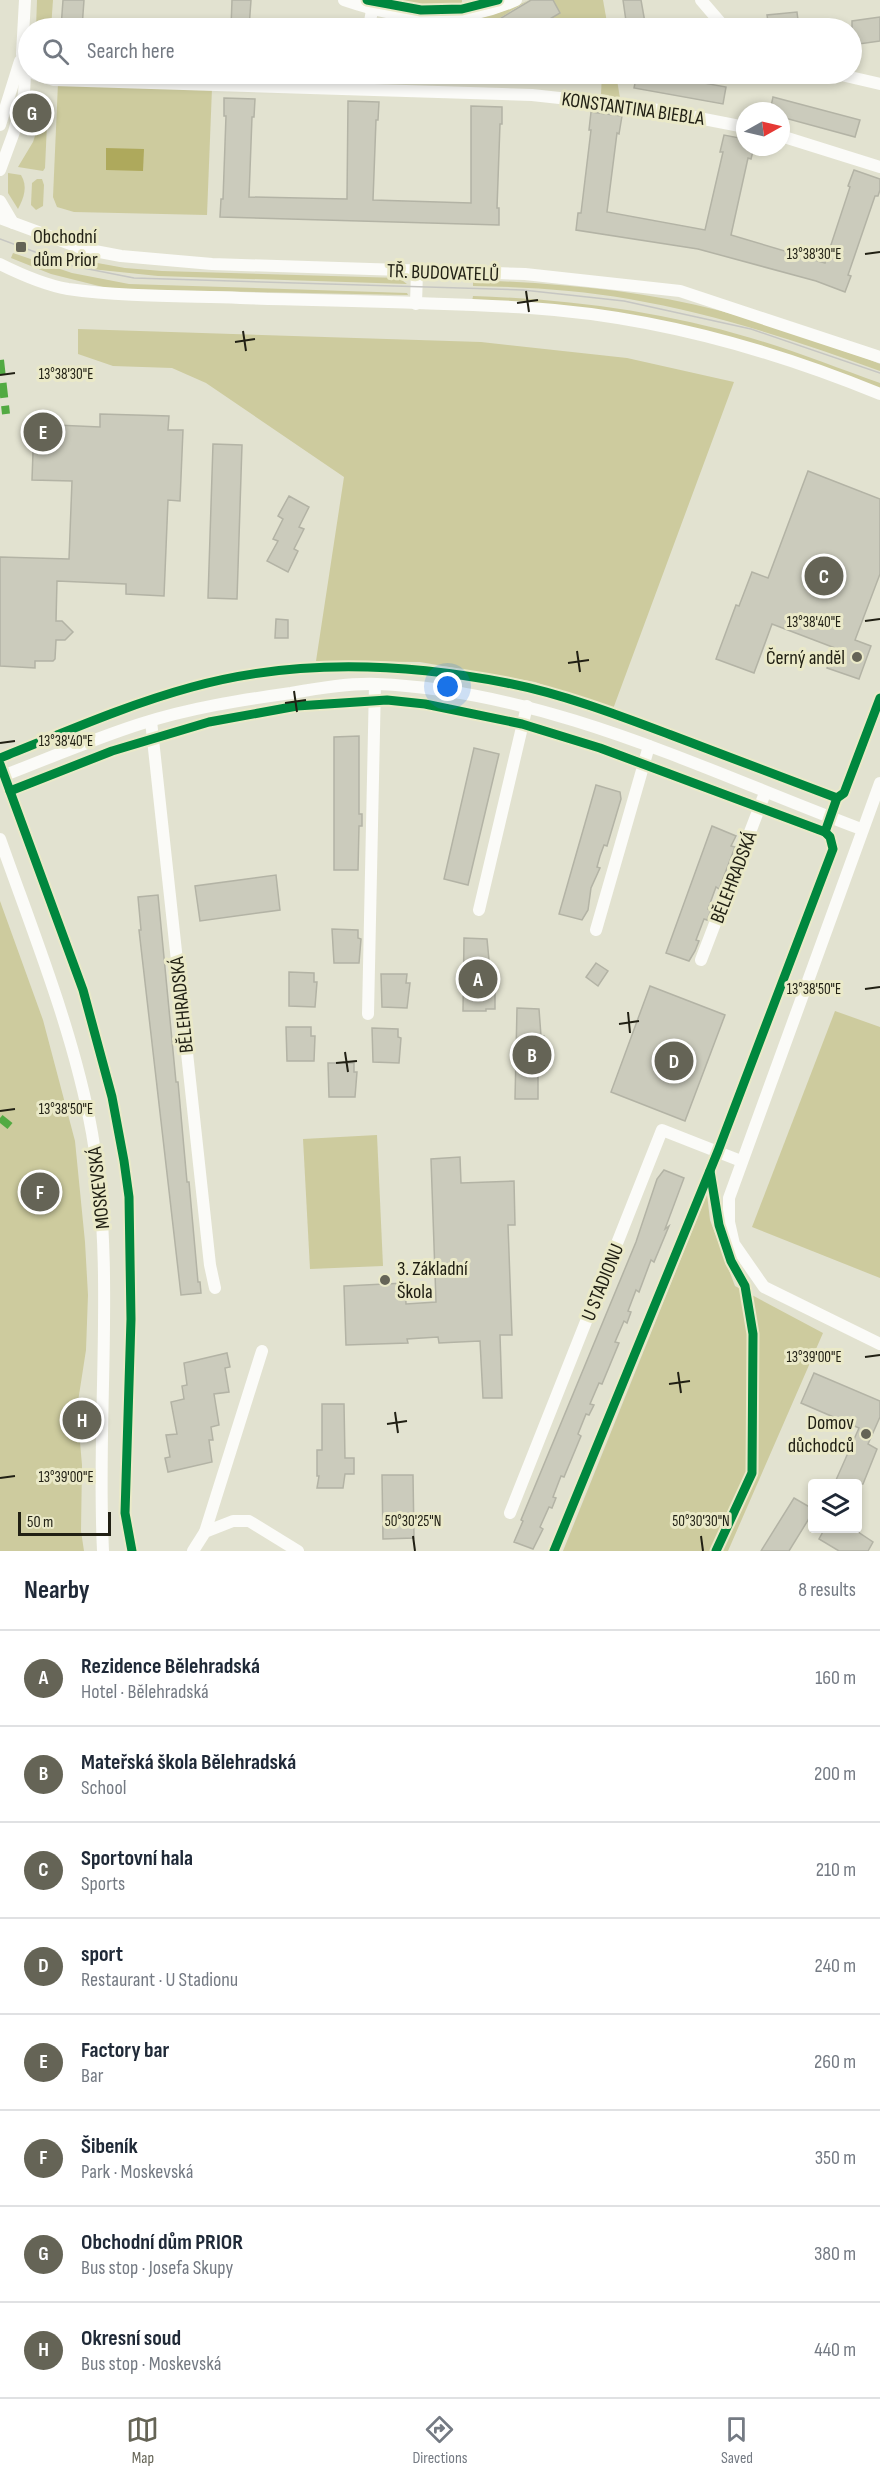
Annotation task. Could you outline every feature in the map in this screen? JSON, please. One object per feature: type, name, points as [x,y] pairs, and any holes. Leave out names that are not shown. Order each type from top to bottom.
[{"type":"street","points":[[25,0],[25,18]]},
{"type":"street","points":[[344,0],[372,10],[421,18],[464,17],[516,0]]},
{"type":"street","points":[[701,0],[716,18]]},
{"type":"street","points":[[371,18],[372,10]]},
{"type":"street","points":[[0,125],[18,70]]},
{"type":"street","points":[[862,80],[880,84]]},
{"type":"street","points":[[0,170],[14,132],[25,84]]},
{"type":"street","name":"KONSTANTINA BIEBLA","points":[[192,84],[522,95],[588,100],[642,107],[736,125]]},
{"type":"street","points":[[366,84],[366,89]]},
{"type":"street","points":[[790,139],[880,167]]},
{"type":"street","points":[[0,201],[13,223]]},
{"type":"street","name":"TŘ. BUDOVATELŮ","points":[[0,219],[84,249],[128,256],[212,264],[525,274],[680,291],[880,357]]},
{"type":"street","name":"TŘ. BUDOVATELŮ","points":[[0,264],[66,288],[174,296],[530,308],[649,323],[778,356],[880,394]]},
{"type":"street","points":[[416,304],[417,271]]},
{"type":"street","points":[[368,1014],[375,684]]},
{"type":"street","points":[[0,777],[151,721],[214,705],[333,687],[375,684],[450,690],[527,706],[649,746],[861,829]]},
{"type":"street","points":[[479,910],[527,706]]},
{"type":"street","name":"BĚLEHRADSKÁ","points":[[151,721],[208,1253],[215,1288]]},
{"type":"street","points":[[596,930],[649,746]]},
{"type":"street","points":[[880,783],[861,829],[729,1198],[729,1222],[734,1244],[764,1287],[880,1344]]},
{"type":"street","name":"BĚLEHRADSKÁ","points":[[701,960],[765,793]]},
{"type":"street","name":"MOSKEVSKÁ","points":[[0,838],[64,1020],[92,1133],[104,1245],[104,1400],[100,1481],[103,1551]]},
{"type":"street","name":"U STADIONU","points":[[510,1513],[662,1130],[741,1161]]},
{"type":"street","points":[[193,1551],[205,1532],[262,1351]]},
{"type":"street","points":[[205,1532],[233,1521],[249,1521],[298,1551]]},
{"type":"shaded area","points":[[37,0],[53,0],[52,18],[36,18]]},
{"type":"shaded area","points":[[378,0],[462,0],[462,5],[420,7]]},
{"type":"shaded area","points":[[529,0],[500,18],[481,18],[495,14]]},
{"type":"shaded area","points":[[552,0],[603,0],[606,18],[522,18]]},
{"type":"shaded area","points":[[58,84],[212,88],[207,215],[74,212],[57,207],[53,197]]},
{"type":"shaded area","points":[[602,84],[618,84],[620,98],[601,94]]},
{"type":"shaded area","points":[[39,123],[47,124],[45,168],[43,171],[18,167],[33,142]]},
{"type":"shaded area","points":[[106,148],[144,149],[143,171],[106,170]]},
{"type":"shaded area","points":[[8,173],[21,175],[24,183],[25,188],[18,209],[8,193]]},
{"type":"shaded area","points":[[37,179],[42,179],[44,185],[43,206],[36,210],[31,205],[32,183]]},
{"type":"shaded area","points":[[13,253],[72,273],[129,284],[407,293],[408,295],[111,289],[51,274],[11,258]]},
{"type":"shaded area","points":[[92,262],[162,271],[399,278],[407,284],[158,276],[91,269]]},
{"type":"shaded area","points":[[473,280],[598,289],[691,304],[758,322],[868,359],[880,364],[880,371],[756,329],[693,312],[571,291],[473,286]]},
{"type":"shaded area","points":[[473,296],[578,303],[682,320],[751,338],[800,354],[880,383],[880,390],[729,338],[472,302]]},
{"type":"shaded area","points":[[78,329],[481,342],[627,358],[734,382],[613,709],[535,682],[420,662],[316,661],[344,477],[206,383],[172,368],[113,366],[78,354]]},
{"type":"shaded area","points":[[0,901],[43,1020],[75,1141],[88,1295],[86,1350],[77,1408],[82,1465],[81,1531],[84,1551],[0,1551]]},
{"type":"shaded area","points":[[835,1011],[880,1027],[880,1278],[752,1227]]},
{"type":"shaded area","points":[[377,1135],[383,1266],[310,1269],[303,1139]]},
{"type":"shaded area","points":[[707,1194],[710,1220],[735,1286],[823,1333],[728,1551],[563,1551]]},
{"type":"building","points":[[63,0],[84,0],[83,18],[62,18]]},
{"type":"building","points":[[232,0],[251,0],[250,18],[231,18]]},
{"type":"building","points":[[531,0],[553,0],[560,13],[552,18],[501,18]]},
{"type":"building","points":[[623,0],[641,0],[644,18],[626,18]]},
{"type":"building","points":[[797,12],[798,18],[767,18],[767,15]]},
{"type":"building","points":[[880,17],[880,41],[862,44],[862,20]]},
{"type":"building","points":[[635,84],[710,84],[726,87],[723,104],[634,88]]},
{"type":"building","points":[[773,97],[860,120],[855,137],[790,119],[790,102],[772,102]]},
{"type":"building","points":[[224,98],[255,99],[254,117],[252,117],[249,197],[347,199],[348,101],[379,102],[378,120],[376,120],[373,200],[471,203],[471,106],[502,107],[497,208],[499,208],[499,225],[220,217],[221,199],[223,199],[226,116],[224,116]]},
{"type":"building","points":[[591,112],[622,116],[619,134],[617,133],[607,212],[705,230],[723,152],[720,152],[724,135],[736,137],[736,156],[752,156],[751,159],[748,158],[731,235],[825,263],[854,170],[880,179],[880,190],[878,196],[875,196],[848,275],[851,276],[845,292],[816,281],[698,249],[576,230],[578,213],[581,213],[591,130],[589,130]]},
{"type":"building","points":[[100,414],[169,416],[168,430],[183,430],[180,501],[168,500],[164,596],[126,594],[126,584],[57,581],[56,621],[62,621],[73,632],[65,640],[56,640],[55,659],[35,661],[35,668],[0,666],[0,557],[69,559],[72,481],[32,480],[34,424],[100,427]]},
{"type":"building","points":[[213,444],[242,445],[237,599],[208,598]]},
{"type":"building","points":[[808,471],[880,499],[880,574],[855,640],[871,646],[859,679],[827,668],[835,648],[772,624],[754,673],[716,659],[736,605],[739,606],[752,572],[768,578]]},
{"type":"building","points":[[289,496],[309,507],[299,527],[304,529],[294,549],[298,551],[288,572],[267,561],[278,541],[273,539],[283,519],[278,516]]},
{"type":"building","points":[[276,619],[288,620],[288,638],[275,638]]},
{"type":"building","points":[[359,736],[359,814],[362,814],[362,826],[359,826],[358,870],[334,870],[334,737]]},
{"type":"building","points":[[474,748],[499,754],[468,885],[444,879]]},
{"type":"building","points":[[596,785],[620,792],[621,799],[607,846],[604,845],[600,856],[597,867],[600,868],[591,888],[588,910],[582,920],[559,914]]},
{"type":"building","points":[[712,826],[736,836],[731,846],[735,847],[719,889],[716,887],[708,909],[711,910],[707,920],[704,919],[696,940],[699,941],[689,961],[666,953]]},
{"type":"building","points":[[276,875],[280,910],[200,921],[195,886]]},
{"type":"building","points":[[158,895],[176,1082],[178,1082],[187,1182],[189,1182],[198,1282],[200,1282],[201,1293],[181,1295],[139,930],[141,930],[138,897]]},
{"type":"building","points":[[332,929],[358,930],[358,938],[361,939],[359,963],[334,963]]},
{"type":"building","points":[[464,938],[487,939],[489,970],[486,970],[486,992],[495,992],[495,1009],[463,1011]]},
{"type":"building","points":[[596,963],[608,971],[598,986],[586,977]]},
{"type":"building","points":[[289,972],[314,973],[314,982],[317,982],[315,1007],[289,1006]]},
{"type":"building","points":[[381,974],[407,974],[406,983],[410,983],[407,1008],[382,1007]]},
{"type":"building","points":[[650,986],[725,1015],[685,1121],[611,1092]]},
{"type":"building","points":[[517,1008],[539,1009],[541,1036],[544,1036],[544,1072],[538,1072],[538,1099],[515,1099]]},
{"type":"building","points":[[286,1027],[311,1027],[311,1036],[315,1036],[314,1061],[287,1061]]},
{"type":"building","points":[[372,1028],[398,1029],[398,1037],[401,1038],[399,1063],[373,1062]]},
{"type":"building","points":[[328,1063],[354,1063],[354,1072],[357,1072],[355,1097],[329,1097]]},
{"type":"building","points":[[460,1157],[461,1183],[514,1181],[515,1225],[508,1225],[512,1335],[500,1335],[502,1398],[483,1398],[480,1341],[439,1343],[438,1337],[407,1339],[408,1343],[346,1345],[344,1286],[405,1283],[406,1304],[436,1302],[431,1159]]},
{"type":"building","points":[[664,1170],[684,1178],[665,1229],[669,1226],[654,1262],[651,1260],[639,1292],[636,1290],[628,1311],[631,1312],[627,1323],[624,1321],[615,1342],[619,1343],[602,1384],[599,1383],[590,1404],[594,1405],[589,1415],[586,1414],[578,1434],[581,1436],[553,1497],[556,1498],[552,1508],[549,1507],[540,1527],[543,1529],[533,1549],[514,1542],[523,1521],[521,1520],[636,1242],[657,1179]]},
{"type":"building","points":[[227,1353],[230,1367],[225,1368],[229,1392],[214,1394],[219,1425],[211,1427],[213,1440],[209,1440],[212,1462],[168,1472],[165,1458],[170,1457],[166,1435],[177,1434],[171,1402],[184,1399],[182,1386],[187,1385],[184,1363]]},
{"type":"building","name":"Domov důchodců","points":[[814,1373],[880,1401],[880,1417],[868,1444],[877,1449],[863,1484],[862,1479],[836,1479],[859,1428],[801,1403]]},
{"type":"building","points":[[322,1404],[344,1404],[345,1458],[354,1458],[354,1474],[345,1474],[343,1488],[317,1488],[319,1476],[317,1476],[317,1450],[322,1450]]},
{"type":"building","points":[[382,1475],[413,1475],[414,1538],[383,1539]]},
{"type":"building","points":[[794,1498],[808,1506],[808,1520],[789,1551],[761,1551]]},
{"type":"building","points":[[822,1533],[860,1533],[873,1542],[868,1551],[839,1551],[819,1539]]},
{"type":"tram line","points":[[0,239],[73,266],[134,278],[523,290],[624,301],[751,329],[880,373]]},
{"type":"marked path","points":[[0,360],[6,414]]},
{"type":"marked path","points":[[0,1118],[10,1126]]},
{"type":"cycle path","points":[[367,0],[421,10],[462,9],[498,0]]},
{"type":"cycle path","points":[[0,758],[143,702],[230,678],[309,668],[389,668],[468,676],[549,693],[631,720],[837,798]]},
{"type":"cycle path","points":[[825,832],[837,798],[844,793],[880,698]]},
{"type":"cycle path","points":[[10,791],[112,751],[209,722],[297,706],[387,700],[425,704],[522,724],[600,748],[825,832],[830,837],[833,849],[718,1151],[554,1551]]},
{"type":"cycle path","points":[[0,764],[83,990],[112,1097],[124,1161],[129,1197],[131,1319],[125,1513],[132,1551]]},
{"type":"cycle path","points":[[710,1171],[719,1225],[731,1261],[745,1286],[753,1334],[752,1473],[716,1551]]},
{"type":"place","name":"Obchodní dům PRIOR","points":[[32,113]]},
{"type":"place","name":"Obchodní dům Prior","points":[[21,247]]},
{"type":"place","name":"Factory bar","points":[[43,432]]},
{"type":"place","name":"Sportovní hala","points":[[824,576]]},
{"type":"place","name":"Černý anděl","points":[[857,657]]},
{"type":"place","name":"Rezidence Bělehradská","points":[[478,979]]},
{"type":"place","name":"Mateřská škola Bělehradská","points":[[532,1055]]},
{"type":"place","name":"sport","points":[[674,1061]]},
{"type":"place","name":"Šibeník","points":[[40,1192]]},
{"type":"place","name":"3. Základní Škola","points":[[385,1280]]},
{"type":"place","name":"Okresní soud","points":[[82,1420]]},
{"type":"place","name":"Domov důchodců","points":[[866,1434]]}]
